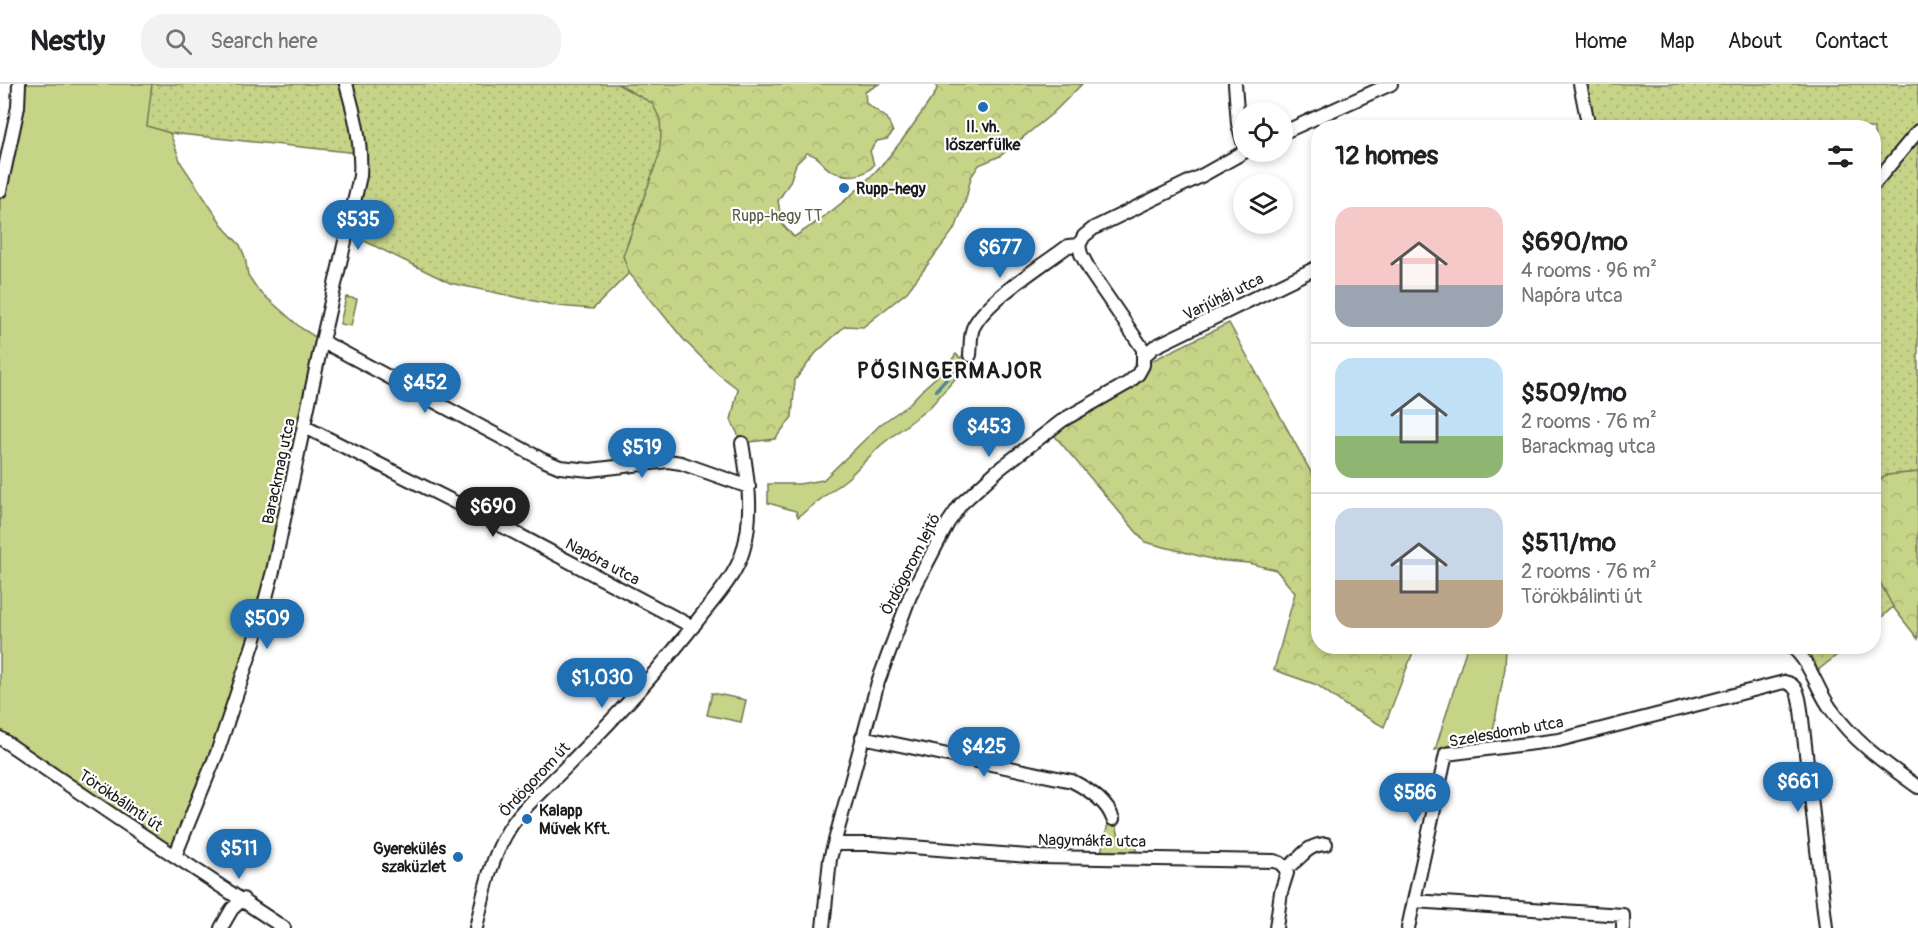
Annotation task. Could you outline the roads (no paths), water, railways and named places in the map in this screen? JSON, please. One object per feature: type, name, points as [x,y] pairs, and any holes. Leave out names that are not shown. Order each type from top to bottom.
[{"type":"street","points":[[0,191],[18,107],[17,84]]},
{"type":"street","name":"Barackmag utca","points":[[176,856],[217,753],[255,639],[273,571],[305,427],[322,341],[360,176],[362,154],[358,125],[346,84]]},
{"type":"street","points":[[1235,84],[1236,102]]},
{"type":"street","points":[[1293,128],[1391,84]]},
{"type":"street","points":[[1580,84],[1587,120]]},
{"type":"street","points":[[1881,176],[1918,131]]},
{"type":"street","points":[[1144,356],[1138,341],[1091,273],[1079,245],[1084,236],[1094,228],[1233,158]]},
{"type":"street","points":[[970,355],[972,329],[981,315],[1068,246],[1079,245]]},
{"type":"street","name":"Varjúháj utca","points":[[1144,356],[1154,347],[1311,270]]},
{"type":"street","points":[[322,341],[560,467],[590,470],[668,461],[681,463],[749,487]]},
{"type":"street","name":"Ördögorom lejtő","points":[[823,928],[828,870],[862,737],[878,682],[910,596],[928,559],[954,513],[990,477],[1063,420],[1128,383],[1138,374],[1143,365],[1144,356]]},
{"type":"street","name":"Napóra utca","points":[[305,427],[500,525],[693,627]]},
{"type":"street","name":"Ördögorom út","points":[[476,928],[495,853],[516,819],[606,727],[665,662],[731,575],[743,553],[748,526],[749,487],[742,443]]},
{"type":"street","points":[[1799,654],[1831,710],[1849,731],[1876,758],[1918,787]]},
{"type":"street","name":"Szelesdomb utca","points":[[1408,928],[1446,754],[1559,740],[1784,682],[1791,683],[1795,687],[1801,710],[1826,928]]},
{"type":"street","points":[[862,737],[1072,781],[1084,787],[1102,803],[1111,812],[1113,819]]},
{"type":"street","name":"Törökbálinti út","points":[[0,738],[284,928]]},
{"type":"street","name":"Nagymákfa utca","points":[[834,844],[883,845],[1041,857],[1274,861],[1285,867]]},
{"type":"street","points":[[1276,928],[1281,892],[1287,873],[1285,867],[1291,865],[1307,849],[1316,844],[1326,844]]},
{"type":"street","points":[[221,928],[232,909],[243,899]]},
{"type":"street","points":[[1414,901],[1623,915],[1623,928]]},
{"type":"waterway","points":[[936,390],[966,358]]},
{"type":"place","name":"II. vh. lőszerfülke","points":[[983,107]]},
{"type":"place","name":"Rupp-hegy","points":[[844,188]]},
{"type":"place","name":"Kalapp Művek Kft.","points":[[527,819]]},
{"type":"place","name":"Gyerekülés szaküzlet","points":[[458,857]]},
{"type":"district","name":"PÖSINGERMAJOR","points":[[950,370]]},
{"type":"park label","name":"Rupp-hegy TT","points":[[777,215]]}]
